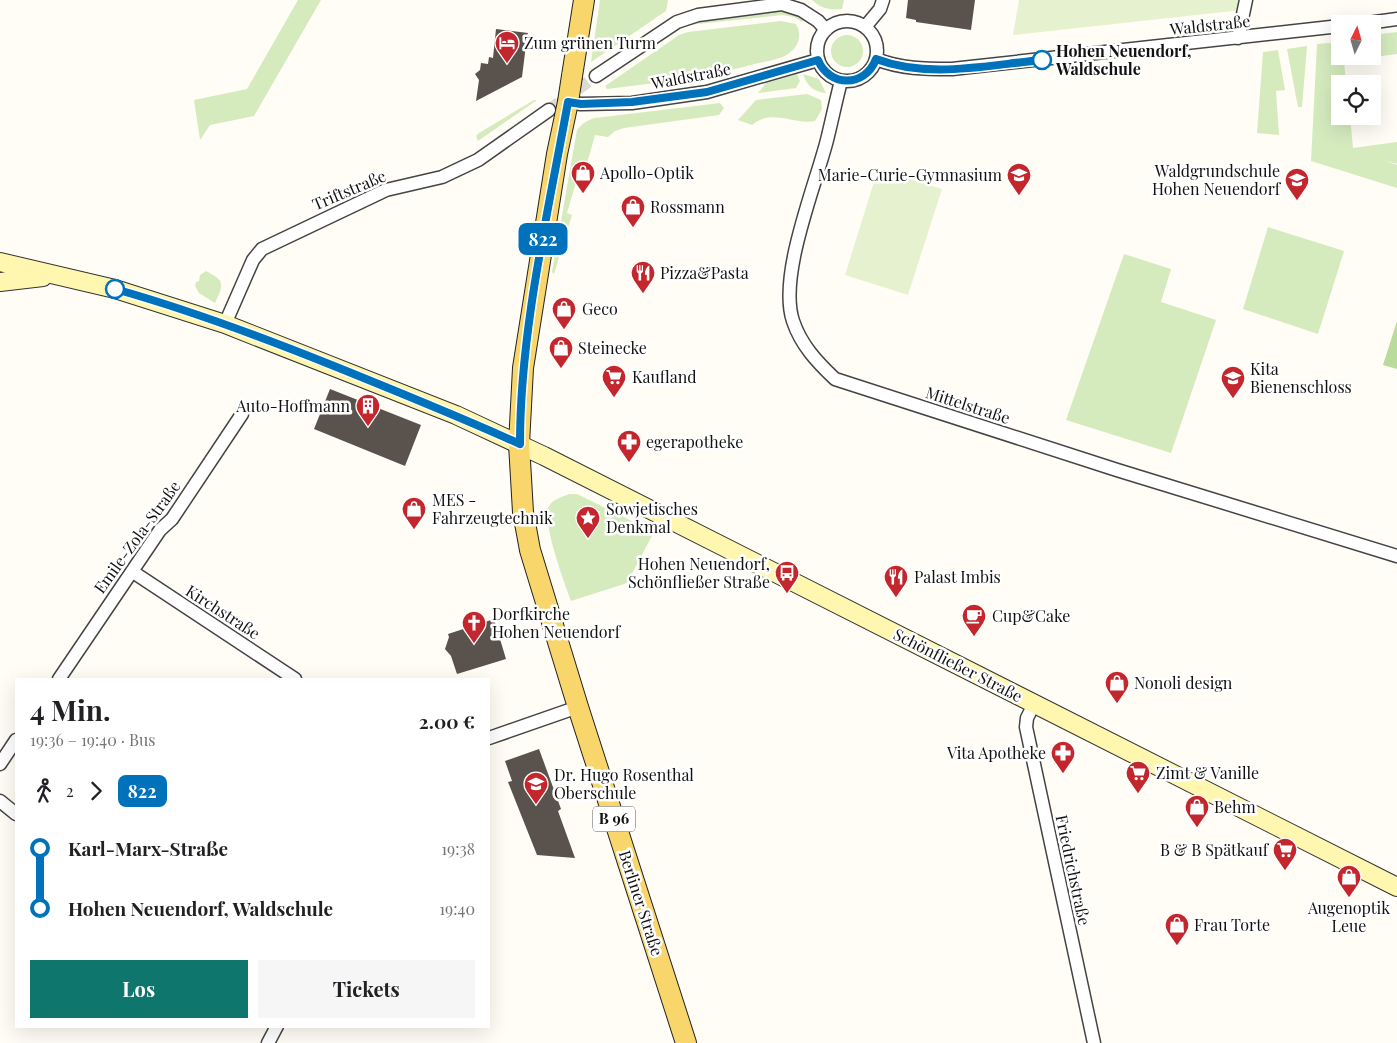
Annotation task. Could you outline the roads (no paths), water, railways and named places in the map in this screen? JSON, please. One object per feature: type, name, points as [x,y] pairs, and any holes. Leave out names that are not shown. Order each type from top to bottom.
[{"type":"main road","name":"B 96","points":[[520,444],[521,394],[529,327],[584,0]]},
{"type":"main road","name":"Schönfließer Straße","points":[[0,262],[134,294],[225,324],[437,407],[520,444],[1397,887]]},
{"type":"main road","points":[[0,282],[59,276]]},
{"type":"main road","name":"Berliner Straße","points":[[520,444],[522,495],[527,538],[578,707],[686,1043]]},
{"type":"street","points":[[865,27],[880,9],[883,0]]},
{"type":"street","points":[[1238,38],[1246,0]]},
{"type":"street","points":[[596,76],[678,22],[698,15],[782,4],[801,10],[818,21],[826,30]]},
{"type":"street","points":[[1381,22],[1397,20]]},
{"type":"street","points":[[842,22],[854,22],[865,27],[875,42],[876,59],[868,72],[860,78],[850,81],[841,80],[826,73],[818,60],[818,41],[826,30],[842,22]]},
{"type":"street","name":"Waldstraße","points":[[876,59],[893,66],[915,69],[952,69],[1331,27]]},
{"type":"street","name":"Waldstraße","points":[[566,108],[707,92],[818,60]]},
{"type":"street","name":"Mittelstraße","points":[[841,80],[828,139],[791,268],[790,292],[792,320],[802,343],[817,362],[835,379],[1117,470],[1397,556]]},
{"type":"street","name":"Triftstraße","points":[[225,324],[253,260],[262,249],[386,190],[442,177],[478,160],[566,108]]},
{"type":"street","name":"Emile-Zola-Straße","points":[[60,678],[160,530],[172,519],[242,414]]},
{"type":"street","name":"Kirchstraße","points":[[133,572],[293,678]]},
{"type":"street","name":"Friedrichstraße","points":[[1034,704],[1027,718],[1026,727],[1094,1043]]},
{"type":"street","points":[[490,738],[578,707]]},
{"type":"street","points":[[0,764],[15,742]]},
{"type":"street","points":[[0,801],[15,813]]},
{"type":"street","points":[[268,1043],[276,1028]]},
{"type":"tunnel","points":[[549,110],[596,76]]},
{"type":"place","name":"Hohen Neuendorf, Waldschule","points":[[1042,60]]},
{"type":"place","name":"Zum grünen Turm","points":[[507,64]]},
{"type":"place","name":"Apollo-Optik","points":[[583,194]]},
{"type":"place","name":"Marie-Curie-Gymnasium","points":[[1019,196]]},
{"type":"place","name":"Waldgrundschule Hohen Neuendorf","points":[[1297,201]]},
{"type":"place","name":"Rossmann","points":[[633,228]]},
{"type":"place","name":"Pizza&Pasta","points":[[643,294]]},
{"type":"place","name":"Geco","points":[[564,330]]},
{"type":"place","name":"Steinecke","points":[[561,369]]},
{"type":"place","name":"Kaufland","points":[[614,398]]},
{"type":"place","name":"Kita Bienenschloss","points":[[1233,399]]},
{"type":"place","name":"Auto-Hoffmann","points":[[368,427]]},
{"type":"place","name":"egerapotheke","points":[[629,463]]},
{"type":"place","name":"MES - Fahrzeugtechnik","points":[[414,530]]},
{"type":"place","name":"Sowjetisches Denkmal","points":[[588,539]]},
{"type":"place","name":"Hohen Neuendorf, Schönfließer Straße","points":[[787,594]]},
{"type":"place","name":"Palast Imbis","points":[[896,598]]},
{"type":"place","name":"Cup&Cake","points":[[974,637]]},
{"type":"place","name":"Dorfkirche Hohen Neuendorf","points":[[474,644]]},
{"type":"place","name":"Nonoli design","points":[[1117,704]]},
{"type":"place","name":"Vita Apotheke","points":[[1063,774]]},
{"type":"place","name":"Zimt & Vanille","points":[[1138,794]]},
{"type":"place","name":"Dr. Hugo Rosenthal Oberschule","points":[[536,805]]},
{"type":"place","name":"Behm","points":[[1197,828]]},
{"type":"place","name":"B & B Spätkauf","points":[[1285,871]]},
{"type":"place","name":"Augenoptik Leue","points":[[1349,898]]},
{"type":"place","name":"Frau Torte","points":[[1177,946]]}]
